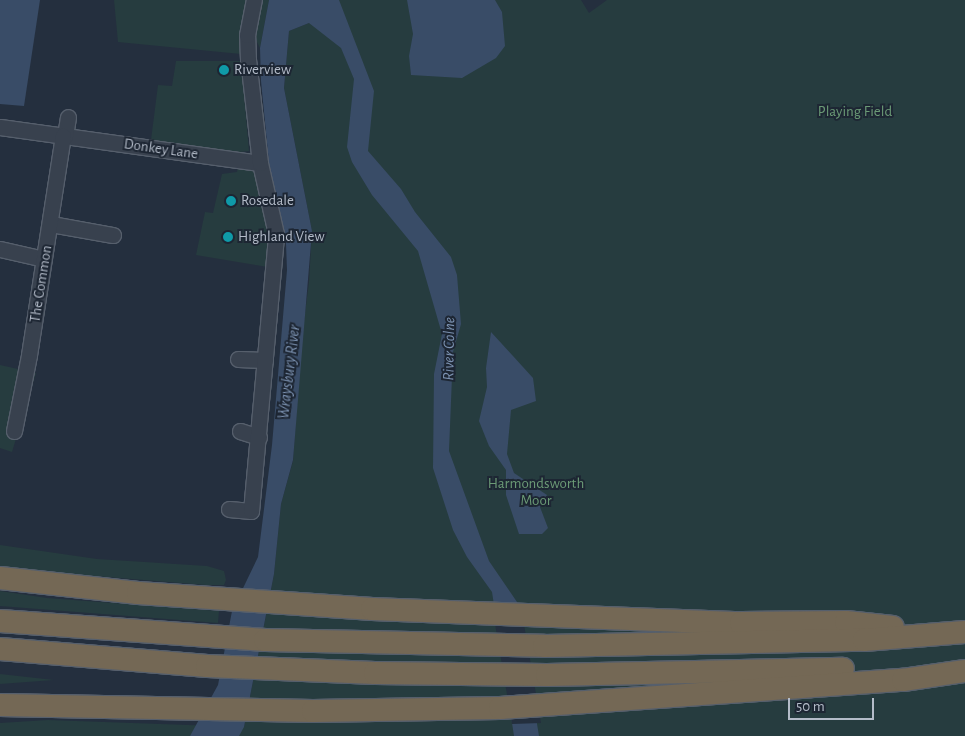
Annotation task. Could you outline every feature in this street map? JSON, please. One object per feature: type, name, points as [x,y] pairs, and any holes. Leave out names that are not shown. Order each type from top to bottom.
[{"type":"highway","points":[[0,578],[277,604],[536,617],[846,622],[959,632]]},
{"type":"highway","points":[[0,621],[265,640],[494,646],[864,640],[959,632]]},
{"type":"highway","points":[[0,649],[260,669],[497,675],[965,667]]},
{"type":"highway","points":[[0,705],[249,710],[500,708],[903,680],[965,671]]},
{"type":"street","points":[[229,508],[251,511],[276,234],[260,163],[248,60],[248,35],[254,0]]},
{"type":"street","name":"The Common","points":[[14,431],[22,351],[51,224],[68,117]]},
{"type":"street","name":"Donkey Lane","points":[[0,127],[260,163]]},
{"type":"street","points":[[51,224],[113,235]]},
{"type":"street","points":[[0,250],[44,259]]},
{"type":"street","points":[[238,359],[265,360]]},
{"type":"street","points":[[240,431],[259,437]]},
{"type":"green space","points":[[114,0],[246,0],[241,54],[118,42]]},
{"type":"green space","points":[[261,0],[269,0],[260,48],[255,38],[255,26]]},
{"type":"green space","name":"Harmondsworth Moor","points":[[339,0],[581,0],[589,13],[607,0],[965,0],[965,736],[0,736],[0,723],[48,720],[244,727],[274,574],[281,504],[293,461],[302,337],[309,282],[312,231],[284,88],[289,31],[309,23],[338,5]]},
{"type":"green space","points":[[176,61],[241,61],[249,151],[239,152],[151,140],[158,85],[172,86]]},
{"type":"green space","points":[[238,166],[255,168],[270,234],[268,267],[196,255],[205,212],[213,213],[222,174],[237,172]]},
{"type":"green space","points":[[0,365],[36,373],[12,452],[0,448]]},
{"type":"green space","points":[[0,545],[97,559],[207,566],[224,571],[226,580],[224,585],[206,585],[7,569],[0,567]]},
{"type":"green space","points":[[0,591],[47,598],[219,611],[218,623],[0,606]]},
{"type":"green space","points":[[0,674],[54,680],[0,684]]},
{"type":"water","points":[[0,0],[40,0],[24,106],[0,104]]},
{"type":"water","points":[[269,0],[339,0],[374,91],[368,151],[401,189],[415,212],[451,257],[457,275],[461,324],[453,352],[449,451],[489,561],[517,602],[539,736],[514,736],[492,592],[467,557],[453,530],[433,468],[434,374],[442,334],[418,251],[372,195],[352,162],[347,147],[354,79],[341,48],[309,23],[289,31],[284,88],[312,231],[293,460],[281,504],[274,574],[244,727],[239,736],[190,736],[218,685],[232,611],[258,557],[272,445],[287,270],[286,244],[269,163],[261,81],[260,48]]},
{"type":"water","points":[[407,0],[495,0],[502,12],[505,46],[496,58],[462,78],[411,75],[409,56],[413,34]]},
{"type":"water","points":[[491,332],[533,378],[536,401],[511,410],[507,454],[514,473],[547,495],[540,507],[548,528],[542,534],[519,534],[506,495],[506,470],[489,446],[479,421],[487,387],[486,368]]},
{"type":"pier","points":[[492,606],[521,607],[541,723],[512,724]]},
{"type":"place","name":"Riverview","points":[[224,70]]},
{"type":"place","name":"Rosedale","points":[[231,201]]},
{"type":"place","name":"Highland View","points":[[228,237]]},
{"type":"park label","name":"Playing Field","points":[[855,112]]},
{"type":"water label","name":"River Colne","points":[[449,349]]},
{"type":"water label","name":"Wraysbury River","points":[[289,372]]}]
